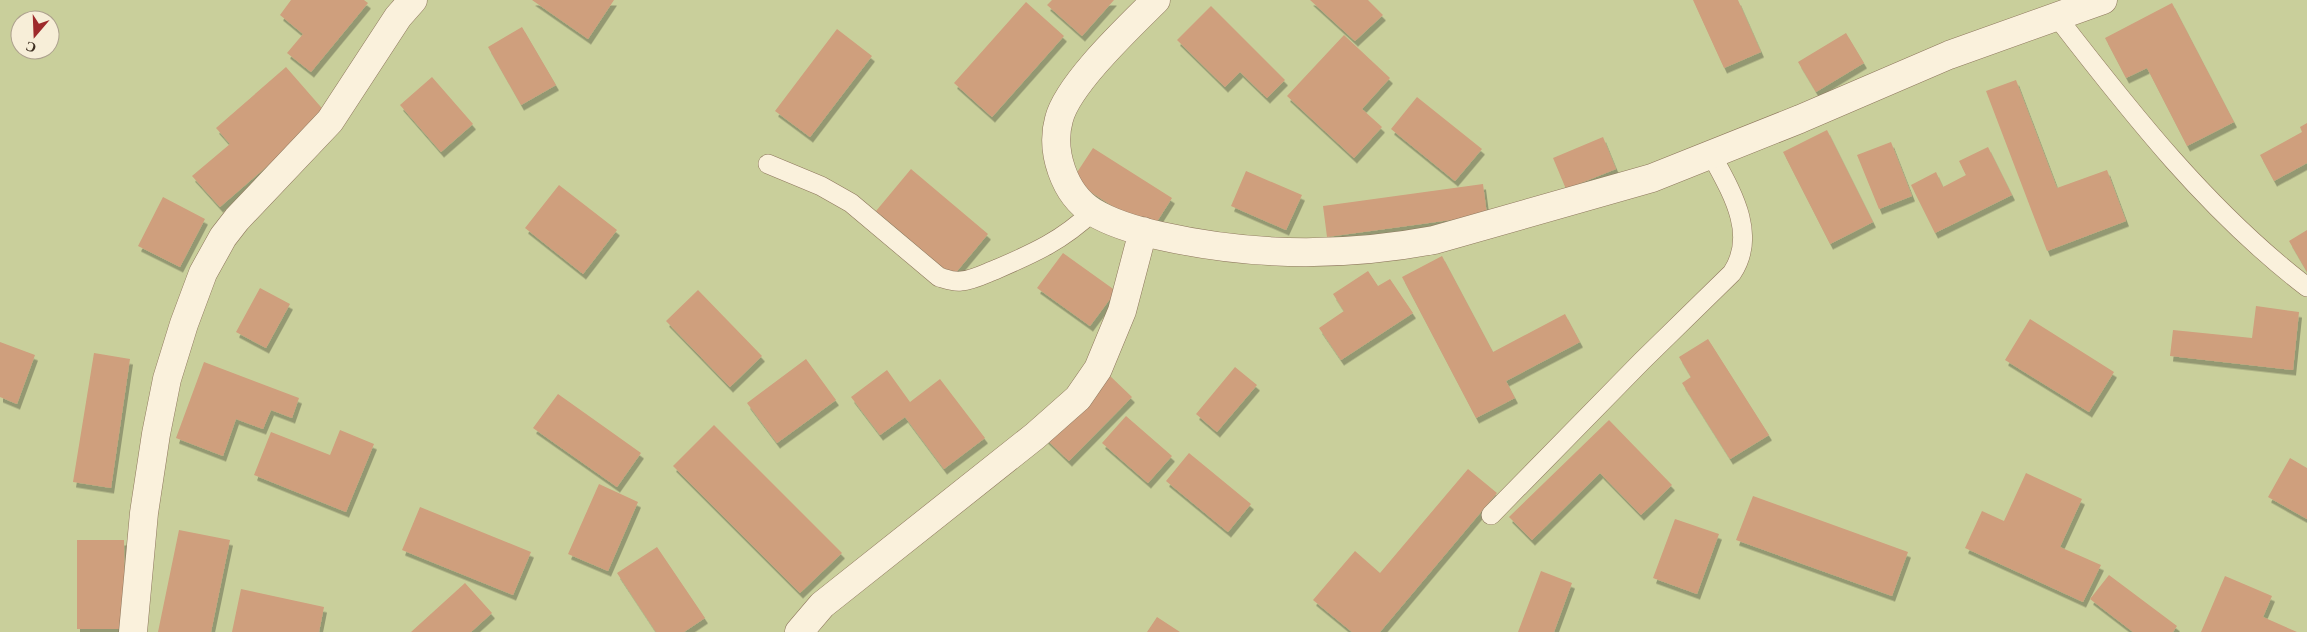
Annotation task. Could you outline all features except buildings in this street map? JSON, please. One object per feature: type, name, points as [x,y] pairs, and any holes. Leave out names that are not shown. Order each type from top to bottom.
[{"type":"street","points":[[133,632],[144,513],[156,434],[167,379],[184,324],[203,273],[223,237],[237,219],[330,121],[398,17],[413,0]]},
{"type":"street","points":[[1156,0],[1081,79],[1066,99],[1059,118],[1055,144],[1057,160],[1078,197],[1092,212],[1143,232],[1182,240],[1272,252],[1322,252],[1407,245],[1461,233],[1642,180],[1711,154],[1950,55],[2103,0]]},
{"type":"street","points":[[799,632],[822,605],[1035,436],[1078,398],[1098,369],[1122,311],[1143,232]]},
{"type":"lane","points":[[2057,17],[2128,110],[2229,221],[2307,287]]},
{"type":"lane","points":[[1491,515],[1642,361],[1732,273],[1740,262],[1744,240],[1743,228],[1732,194],[1711,154]]},
{"type":"lane","points":[[768,164],[821,186],[850,203],[939,277],[952,281],[971,280],[1048,245],[1075,228],[1092,212]]},
{"type":"green space","points":[[0,0],[2307,0],[2307,632],[0,632]]}]
